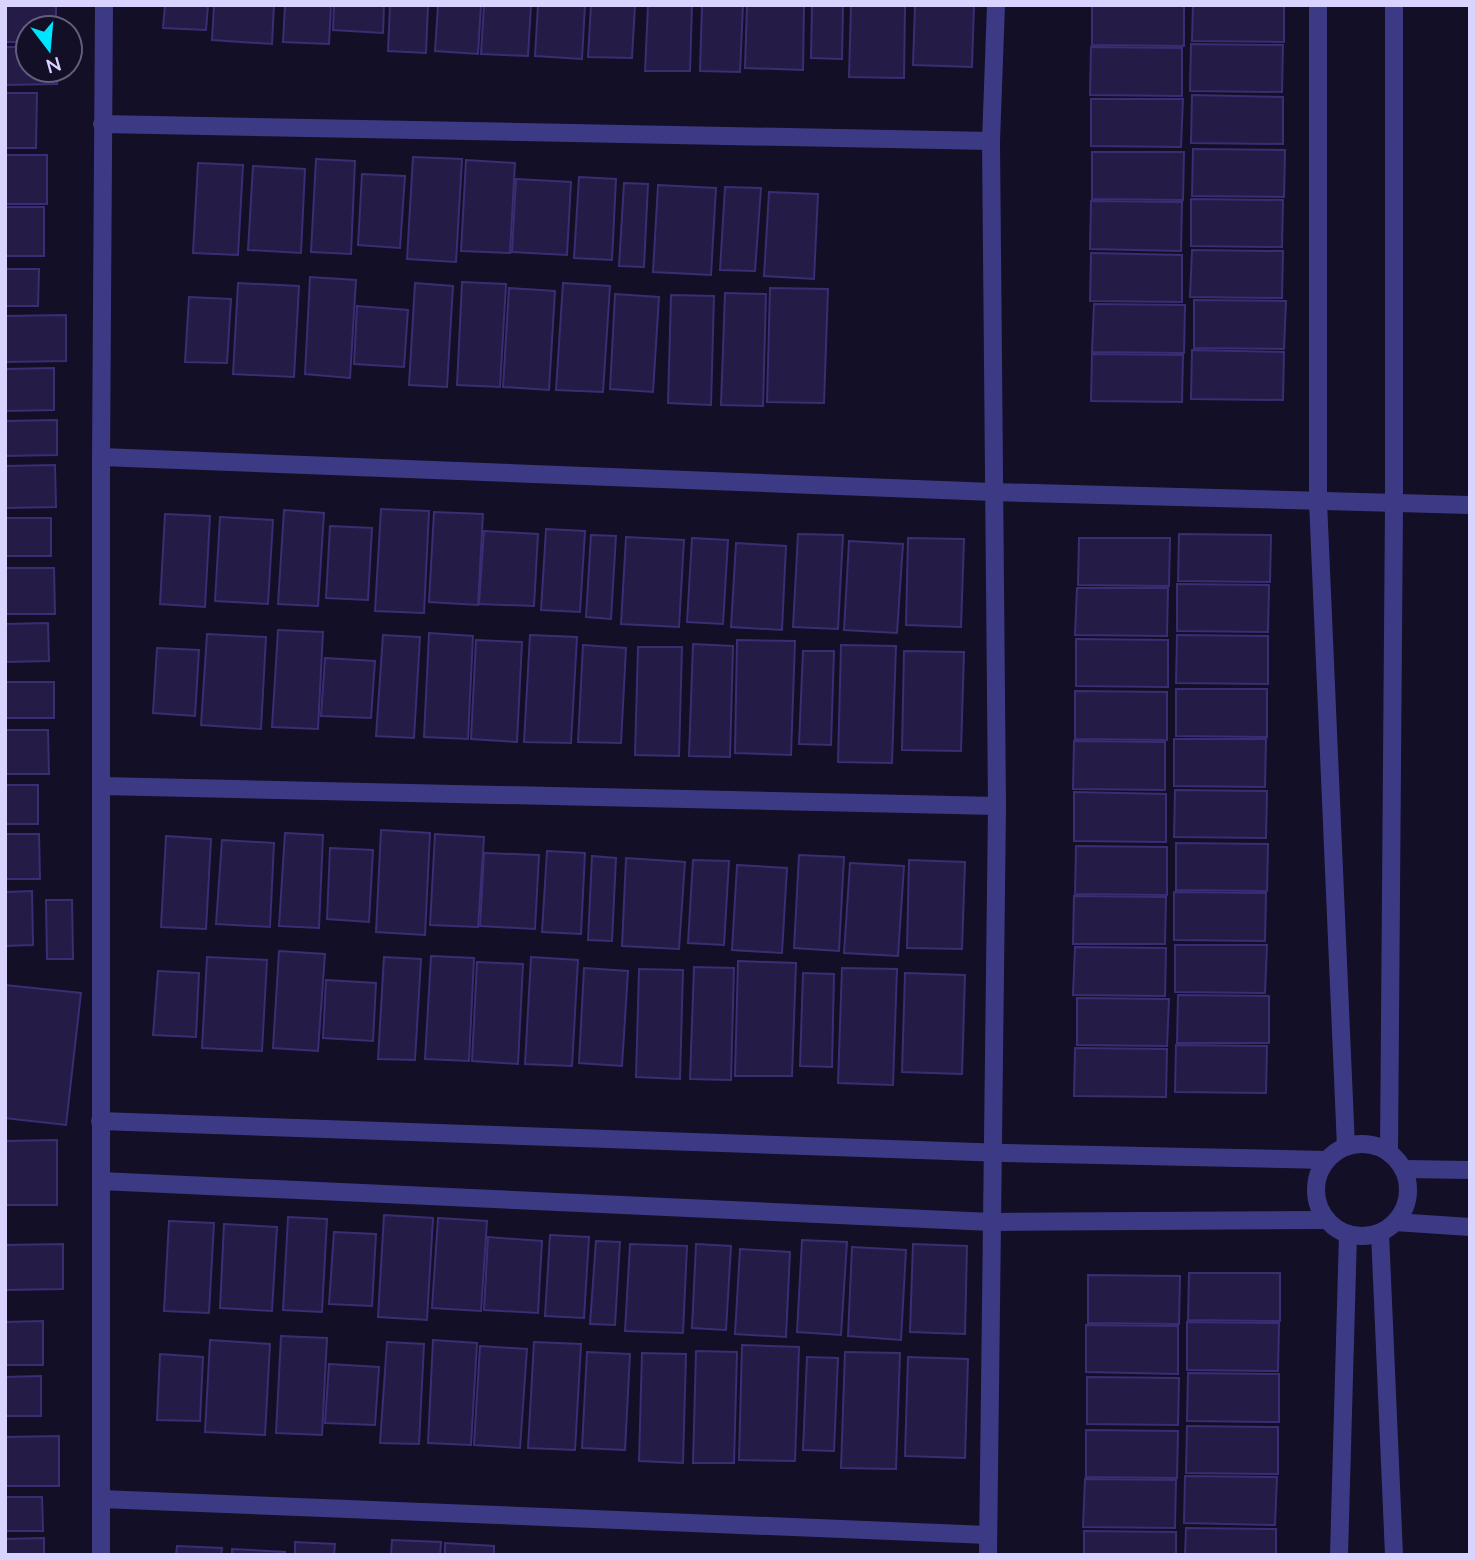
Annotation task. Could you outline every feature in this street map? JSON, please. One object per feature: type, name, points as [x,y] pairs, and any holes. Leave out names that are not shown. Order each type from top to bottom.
[{"type":"street","points":[[101,1555],[101,457],[104,5]]},
{"type":"street","points":[[988,1555],[997,806],[991,141],[996,5]]},
{"type":"street","points":[[1318,5],[1318,501],[1346,1147]]},
{"type":"street","points":[[1389,1152],[1394,505],[1394,5]]},
{"type":"street","points":[[102,124],[991,141]]},
{"type":"street","points":[[101,457],[993,492],[1470,505]]},
{"type":"street","points":[[101,786],[997,806]]},
{"type":"street","points":[[100,1121],[993,1153],[1327,1160]]},
{"type":"street","points":[[1368,1144],[1389,1152],[1404,1169],[1408,1182],[1404,1211],[1388,1228],[1370,1236],[1348,1234],[1327,1220],[1317,1201],[1317,1180],[1327,1160],[1346,1147],[1368,1144]]},
{"type":"street","points":[[1404,1169],[1470,1170]]},
{"type":"street","points":[[101,1181],[991,1222],[1327,1220]]},
{"type":"street","points":[[1388,1228],[1470,1227]]},
{"type":"street","points":[[1388,1228],[1394,1555]]},
{"type":"street","points":[[1339,1555],[1348,1234]]},
{"type":"street","points":[[101,1499],[988,1535]]},
{"type":"building","points":[[5,5],[56,5],[56,14],[14,14],[14,42],[5,42]]},
{"type":"building","points":[[165,5],[208,5],[206,30],[163,28]]},
{"type":"building","points":[[214,5],[274,5],[272,44],[212,40]]},
{"type":"building","points":[[285,5],[331,5],[329,44],[283,42]]},
{"type":"building","points":[[334,5],[384,5],[383,33],[333,30]]},
{"type":"building","points":[[390,5],[428,5],[426,53],[388,51]]},
{"type":"building","points":[[438,5],[481,5],[478,54],[435,51]]},
{"type":"building","points":[[484,5],[531,5],[528,56],[481,54]]},
{"type":"building","points":[[538,5],[585,5],[582,59],[535,56]]},
{"type":"building","points":[[591,5],[635,5],[632,58],[588,57]]},
{"type":"building","points":[[648,5],[692,5],[690,71],[645,71]]},
{"type":"building","points":[[702,5],[743,5],[740,72],[700,71]]},
{"type":"building","points":[[747,5],[804,5],[803,70],[745,68]]},
{"type":"building","points":[[812,5],[843,5],[842,59],[811,58]]},
{"type":"building","points":[[851,5],[905,5],[904,78],[849,77]]},
{"type":"building","points":[[915,5],[974,5],[972,67],[913,65]]},
{"type":"building","points":[[1092,5],[1184,5],[1184,46],[1092,45]]},
{"type":"building","points":[[1193,5],[1284,5],[1284,42],[1192,41]]},
{"type":"building","points":[[1191,44],[1283,45],[1282,92],[1190,91]]},
{"type":"building","points":[[5,47],[14,47],[14,84],[57,84],[5,85]]},
{"type":"building","points":[[1091,47],[1182,48],[1182,96],[1090,95]]},
{"type":"building","points":[[5,93],[37,93],[36,148],[5,148]]},
{"type":"building","points":[[1192,95],[1283,97],[1283,144],[1191,143]]},
{"type":"building","points":[[1091,99],[1183,99],[1181,147],[1091,146]]},
{"type":"building","points":[[1193,149],[1285,150],[1284,197],[1192,196]]},
{"type":"building","points":[[1092,152],[1184,152],[1183,200],[1092,199]]},
{"type":"building","points":[[5,155],[47,155],[47,204],[5,204]]},
{"type":"building","points":[[413,157],[462,159],[456,262],[407,259]]},
{"type":"building","points":[[316,159],[355,161],[351,254],[311,252]]},
{"type":"building","points":[[466,160],[515,163],[510,253],[461,251]]},
{"type":"building","points":[[198,163],[243,165],[238,255],[193,253]]},
{"type":"building","points":[[253,166],[305,169],[301,253],[248,250]]},
{"type":"building","points":[[362,174],[405,176],[400,248],[358,245]]},
{"type":"building","points":[[579,177],[616,179],[612,260],[574,258]]},
{"type":"building","points":[[516,179],[571,182],[567,255],[512,252]]},
{"type":"building","points":[[624,183],[648,184],[644,267],[619,266]]},
{"type":"building","points":[[658,185],[716,188],[711,275],[653,272]]},
{"type":"building","points":[[725,187],[761,188],[755,271],[720,270]]},
{"type":"building","points":[[769,192],[818,194],[814,279],[764,276]]},
{"type":"building","points":[[1191,199],[1283,200],[1282,247],[1191,246]]},
{"type":"building","points":[[1091,201],[1182,202],[1181,251],[1090,249]]},
{"type":"building","points":[[5,207],[44,207],[44,256],[5,256]]},
{"type":"building","points":[[1192,250],[1283,251],[1282,298],[1190,297]]},
{"type":"building","points":[[1091,253],[1182,255],[1182,302],[1090,301]]},
{"type":"building","points":[[5,269],[39,269],[38,306],[5,306]]},
{"type":"building","points":[[310,277],[356,280],[350,378],[305,374]]},
{"type":"building","points":[[462,282],[506,284],[500,387],[457,385]]},
{"type":"building","points":[[238,283],[299,286],[294,377],[233,374]]},
{"type":"building","points":[[415,283],[453,286],[447,387],[409,385]]},
{"type":"building","points":[[563,283],[610,286],[603,392],[556,390]]},
{"type":"building","points":[[509,288],[555,291],[549,390],[503,387]]},
{"type":"building","points":[[770,288],[828,289],[824,403],[767,402]]},
{"type":"building","points":[[725,293],[766,294],[763,406],[721,405]]},
{"type":"building","points":[[615,294],[659,297],[653,392],[610,389]]},
{"type":"building","points":[[671,295],[714,296],[711,405],[668,403]]},
{"type":"building","points":[[189,297],[231,299],[227,363],[185,362]]},
{"type":"building","points":[[1194,300],[1286,301],[1284,349],[1194,348]]},
{"type":"building","points":[[1094,304],[1185,305],[1184,353],[1092,352]]},
{"type":"building","points":[[357,306],[408,310],[404,367],[354,364]]},
{"type":"building","points":[[66,315],[66,361],[5,362],[5,316]]},
{"type":"building","points":[[1192,350],[1284,352],[1283,400],[1191,399]]},
{"type":"building","points":[[1092,354],[1183,355],[1182,402],[1091,401]]},
{"type":"building","points":[[54,368],[54,410],[5,411],[5,369]]},
{"type":"building","points":[[57,420],[57,455],[5,456],[5,421]]},
{"type":"building","points":[[55,465],[56,507],[5,508],[5,466]]},
{"type":"building","points":[[381,509],[429,511],[424,613],[375,611]]},
{"type":"building","points":[[284,510],[324,513],[318,606],[278,604]]},
{"type":"building","points":[[434,512],[483,514],[478,605],[429,602]]},
{"type":"building","points":[[165,514],[210,516],[205,607],[160,604]]},
{"type":"building","points":[[220,517],[273,520],[268,604],[215,601]]},
{"type":"building","points":[[5,518],[51,518],[51,556],[5,556]]},
{"type":"building","points":[[330,526],[372,528],[368,600],[326,598]]},
{"type":"building","points":[[546,529],[585,531],[580,612],[541,610]]},
{"type":"building","points":[[484,531],[538,534],[534,606],[479,604]]},
{"type":"building","points":[[798,534],[843,535],[838,629],[793,627]]},
{"type":"building","points":[[1179,534],[1271,535],[1270,582],[1178,581]]},
{"type":"building","points":[[591,535],[616,536],[611,619],[586,617]]},
{"type":"building","points":[[626,537],[684,540],[679,627],[621,624]]},
{"type":"building","points":[[692,538],[728,540],[723,624],[687,622]]},
{"type":"building","points":[[908,538],[964,539],[961,627],[906,625]]},
{"type":"building","points":[[1079,538],[1170,538],[1169,586],[1078,585]]},
{"type":"building","points":[[849,541],[903,544],[897,633],[844,630]]},
{"type":"building","points":[[736,543],[786,546],[782,630],[731,627]]},
{"type":"building","points":[[5,568],[54,568],[55,614],[5,614]]},
{"type":"building","points":[[1177,584],[1269,585],[1268,632],[1177,631]]},
{"type":"building","points":[[1077,588],[1168,588],[1167,636],[1075,635]]},
{"type":"building","points":[[48,623],[49,661],[5,662],[5,624]]},
{"type":"building","points":[[278,630],[323,632],[318,729],[272,727]]},
{"type":"building","points":[[429,633],[473,636],[468,739],[424,737]]},
{"type":"building","points":[[207,634],[266,637],[261,729],[201,725]]},
{"type":"building","points":[[383,635],[420,637],[414,738],[376,736]]},
{"type":"building","points":[[530,635],[577,637],[571,743],[524,742]]},
{"type":"building","points":[[1177,635],[1268,636],[1268,684],[1176,683]]},
{"type":"building","points":[[1076,639],[1168,640],[1168,687],[1076,686]]},
{"type":"building","points":[[476,640],[522,642],[517,742],[471,739]]},
{"type":"building","points":[[737,640],[795,641],[791,755],[735,753]]},
{"type":"building","points":[[693,644],[733,646],[730,757],[689,756]]},
{"type":"building","points":[[583,645],[626,648],[621,743],[578,742]]},
{"type":"building","points":[[841,645],[896,646],[892,763],[838,762]]},
{"type":"building","points":[[638,647],[682,647],[679,756],[635,755]]},
{"type":"building","points":[[157,648],[199,650],[195,716],[153,713]]},
{"type":"building","points":[[803,651],[834,651],[831,745],[799,744]]},
{"type":"building","points":[[904,651],[964,652],[961,751],[902,750]]},
{"type":"building","points":[[325,658],[375,661],[371,718],[321,716]]},
{"type":"building","points":[[5,682],[54,682],[54,718],[5,718]]},
{"type":"building","points":[[1176,689],[1267,689],[1267,737],[1176,736]]},
{"type":"building","points":[[1075,691],[1167,692],[1167,740],[1075,739]]},
{"type":"building","points":[[5,730],[48,730],[49,774],[5,774]]},
{"type":"building","points":[[1174,739],[1266,739],[1265,787],[1174,786]]},
{"type":"building","points":[[1074,741],[1165,742],[1165,790],[1073,789]]},
{"type":"building","points":[[5,785],[38,785],[38,824],[5,824]]},
{"type":"building","points":[[1175,790],[1267,791],[1266,838],[1174,837]]},
{"type":"building","points":[[1074,792],[1166,794],[1166,842],[1074,841]]},
{"type":"building","points":[[381,830],[430,833],[425,935],[376,932]]},
{"type":"building","points":[[285,833],[323,835],[319,928],[279,926]]},
{"type":"building","points":[[5,834],[39,834],[40,879],[5,879]]},
{"type":"building","points":[[435,834],[484,837],[478,927],[430,925]]},
{"type":"building","points":[[166,836],[211,839],[206,929],[161,927]]},
{"type":"building","points":[[222,840],[274,843],[270,927],[216,924]]},
{"type":"building","points":[[1176,843],[1268,844],[1267,891],[1176,890]]},
{"type":"building","points":[[1076,846],[1167,847],[1167,895],[1075,894]]},
{"type":"building","points":[[330,848],[373,850],[369,922],[327,919]]},
{"type":"building","points":[[547,851],[585,853],[581,934],[542,932]]},
{"type":"building","points":[[484,853],[539,855],[535,929],[480,926]]},
{"type":"building","points":[[799,855],[844,857],[839,951],[794,948]]},
{"type":"building","points":[[592,856],[616,858],[612,941],[588,940]]},
{"type":"building","points":[[626,858],[685,862],[679,949],[622,946]]},
{"type":"building","points":[[693,860],[729,861],[724,945],[688,943]]},
{"type":"building","points":[[909,860],[965,862],[962,949],[907,948]]},
{"type":"building","points":[[850,863],[904,866],[898,956],[844,953]]},
{"type":"building","points":[[737,865],[787,868],[782,953],[732,950]]},
{"type":"building","points":[[32,891],[33,945],[5,946],[5,892]]},
{"type":"building","points":[[1174,892],[1266,893],[1265,941],[1174,940]]},
{"type":"building","points":[[1074,896],[1166,897],[1165,944],[1073,944]]},
{"type":"building","points":[[46,900],[72,900],[73,959],[47,959]]},
{"type":"building","points":[[1175,945],[1267,945],[1265,993],[1175,992]]},
{"type":"building","points":[[1075,947],[1166,948],[1165,996],[1073,995]]},
{"type":"building","points":[[279,951],[325,954],[318,1051],[273,1048]]},
{"type":"building","points":[[431,956],[474,958],[469,1061],[425,1059]]},
{"type":"building","points":[[207,957],[267,960],[262,1051],[202,1048]]},
{"type":"building","points":[[384,957],[421,959],[415,1060],[378,1059]]},
{"type":"building","points":[[531,957],[578,960],[572,1066],[525,1064]]},
{"type":"building","points":[[738,961],[796,963],[792,1076],[735,1076]]},
{"type":"building","points":[[477,962],[523,964],[518,1064],[472,1061]]},
{"type":"building","points":[[694,967],[734,968],[731,1080],[690,1079]]},
{"type":"building","points":[[584,968],[628,971],[622,1066],[579,1063]]},
{"type":"building","points":[[842,968],[897,969],[893,1085],[838,1083]]},
{"type":"building","points":[[639,969],[683,970],[680,1079],[636,1077]]},
{"type":"building","points":[[158,971],[199,973],[196,1037],[153,1035]]},
{"type":"building","points":[[803,973],[834,974],[832,1067],[800,1066]]},
{"type":"building","points":[[905,973],[965,975],[962,1074],[902,1072]]},
{"type":"building","points":[[326,980],[376,983],[373,1041],[323,1038]]},
{"type":"building","points":[[5,985],[81,993],[66,1125],[5,1118]]},
{"type":"building","points":[[1178,995],[1269,996],[1269,1043],[1177,1043]]},
{"type":"building","points":[[1077,998],[1169,999],[1167,1046],[1077,1045]]},
{"type":"building","points":[[1176,1045],[1267,1046],[1266,1093],[1175,1092]]},
{"type":"building","points":[[1075,1048],[1167,1049],[1166,1097],[1074,1096]]},
{"type":"building","points":[[57,1140],[57,1205],[5,1205],[5,1141]]},
{"type":"building","points":[[384,1215],[433,1218],[427,1320],[378,1317]]},
{"type":"building","points":[[288,1217],[327,1219],[322,1312],[283,1310]]},
{"type":"building","points":[[438,1218],[487,1221],[481,1311],[432,1308]]},
{"type":"building","points":[[169,1221],[214,1223],[209,1313],[164,1311]]},
{"type":"building","points":[[224,1224],[277,1227],[272,1311],[220,1308]]},
{"type":"building","points":[[334,1232],[376,1234],[372,1306],[329,1304]]},
{"type":"building","points":[[550,1235],[589,1237],[584,1318],[545,1316]]},
{"type":"building","points":[[488,1237],[542,1241],[538,1313],[484,1310]]},
{"type":"building","points":[[802,1240],[847,1242],[841,1335],[797,1332]]},
{"type":"building","points":[[596,1241],[620,1242],[615,1325],[590,1324]]},
{"type":"building","points":[[63,1244],[63,1289],[5,1290],[5,1245]]},
{"type":"building","points":[[630,1244],[687,1246],[683,1333],[625,1331]]},
{"type":"building","points":[[696,1244],[731,1246],[726,1330],[692,1328]]},
{"type":"building","points":[[913,1244],[967,1246],[965,1334],[910,1332]]},
{"type":"building","points":[[852,1247],[906,1250],[901,1340],[848,1336]]},
{"type":"building","points":[[740,1249],[790,1252],[786,1337],[735,1334]]},
{"type":"building","points":[[1189,1273],[1280,1273],[1280,1321],[1188,1320]]},
{"type":"building","points":[[1088,1275],[1180,1276],[1179,1324],[1088,1323]]},
{"type":"building","points":[[43,1321],[43,1365],[5,1365],[5,1322]]},
{"type":"building","points":[[1187,1322],[1279,1323],[1278,1371],[1187,1370]]},
{"type":"building","points":[[1086,1325],[1178,1326],[1178,1374],[1086,1372]]},
{"type":"building","points":[[281,1336],[327,1338],[322,1435],[276,1433]]},
{"type":"building","points":[[210,1340],[270,1344],[265,1435],[205,1432]]},
{"type":"building","points":[[433,1340],[477,1343],[471,1445],[428,1443]]},
{"type":"building","points":[[387,1342],[424,1344],[419,1444],[380,1443]]},
{"type":"building","points":[[534,1342],[581,1344],[575,1450],[528,1448]]},
{"type":"building","points":[[742,1345],[799,1347],[795,1461],[739,1460]]},
{"type":"building","points":[[480,1346],[527,1349],[520,1448],[474,1445]]},
{"type":"building","points":[[696,1351],[737,1352],[734,1463],[693,1463]]},
{"type":"building","points":[[587,1352],[630,1354],[625,1450],[582,1448]]},
{"type":"building","points":[[845,1352],[900,1353],[896,1469],[841,1468]]},
{"type":"building","points":[[642,1353],[686,1354],[683,1463],[639,1461]]},
{"type":"building","points":[[160,1354],[203,1357],[200,1421],[157,1420]]},
{"type":"building","points":[[807,1357],[838,1358],[834,1451],[803,1450]]},
{"type":"building","points":[[908,1357],[968,1359],[965,1458],[905,1456]]},
{"type":"building","points":[[329,1364],[379,1367],[375,1425],[325,1423]]},
{"type":"building","points":[[1188,1373],[1279,1374],[1279,1422],[1187,1421]]},
{"type":"building","points":[[41,1376],[41,1416],[5,1416],[5,1377]]},
{"type":"building","points":[[1087,1377],[1179,1378],[1178,1425],[1087,1424]]},
{"type":"building","points":[[1187,1426],[1278,1427],[1278,1474],[1186,1473]]},
{"type":"building","points":[[1086,1430],[1178,1431],[1177,1478],[1086,1477]]},
{"type":"building","points":[[59,1436],[59,1486],[5,1486],[5,1437]]},
{"type":"building","points":[[1185,1476],[1277,1477],[1275,1525],[1184,1523]]},
{"type":"building","points":[[1085,1479],[1176,1480],[1175,1528],[1083,1527]]},
{"type":"building","points":[[5,1497],[42,1497],[43,1531],[5,1531]]},
{"type":"building","points":[[1186,1528],[1276,1529],[1276,1555],[1185,1555]]},
{"type":"building","points":[[1084,1531],[1176,1532],[1176,1555],[1084,1555]]},
{"type":"building","points":[[44,1538],[44,1555],[5,1555],[5,1539]]},
{"type":"building","points":[[392,1540],[441,1542],[440,1555],[391,1555]]},
{"type":"building","points":[[295,1542],[335,1544],[334,1555],[295,1555]]},
{"type":"building","points":[[445,1543],[494,1546],[494,1555],[445,1555]]},
{"type":"building","points":[[177,1546],[222,1548],[221,1555],[176,1555]]},
{"type":"building","points":[[232,1549],[285,1552],[285,1555],[232,1555]]}]
